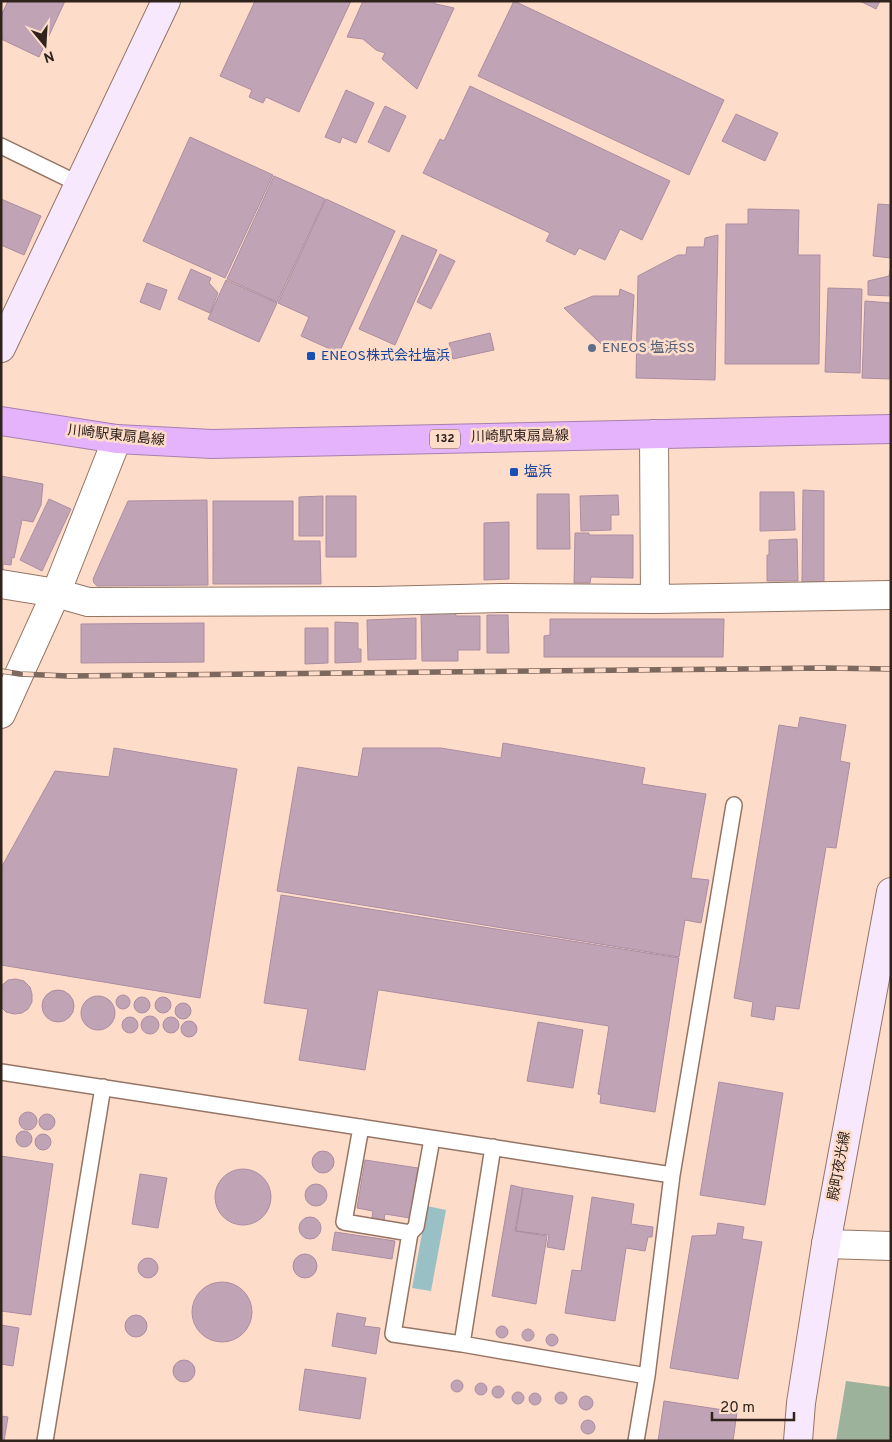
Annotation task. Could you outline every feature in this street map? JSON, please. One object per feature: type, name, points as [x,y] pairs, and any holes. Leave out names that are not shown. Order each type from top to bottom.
[{"type":"highway","name":"川崎駅東扇島線","points":[[1,421],[117,439],[212,444],[891,429]]},
{"type":"street","points":[[1,348],[166,1]]},
{"type":"street","points":[[654,434],[656,599]]},
{"type":"street","points":[[1,714],[56,593],[117,439]]},
{"type":"street","points":[[1,584],[56,593],[88,602],[891,596]]},
{"type":"street","name":"殿町夜光線","points":[[798,1441],[801,1403],[826,1244],[891,892]]},
{"type":"street","points":[[826,1244],[891,1246]]},
{"type":"lane","points":[[1,146],[79,184]]},
{"type":"lane","points":[[636,1441],[647,1376],[672,1175],[734,805]]},
{"type":"lane","points":[[1,1072],[672,1175]]},
{"type":"lane","points":[[45,1441],[103,1087]]},
{"type":"lane","points":[[361,1126],[344,1222],[410,1233]]},
{"type":"lane","points":[[432,1139],[416,1227],[410,1233],[393,1334],[647,1376]]},
{"type":"lane","points":[[462,1344],[493,1147]]},
{"type":"green space","points":[[846,1381],[891,1387],[891,1441],[836,1441]]},
{"type":"water","points":[[427,1206],[446,1210],[431,1291],[412,1288]]},
{"type":"building","points":[[8,1],[65,1],[39,57],[1,39],[1,16]]},
{"type":"building","points":[[255,1],[351,1],[299,112],[266,97],[263,103],[249,97],[252,90],[220,76]]},
{"type":"building","points":[[363,1],[433,1],[436,4],[454,8],[417,89],[382,59],[385,53],[376,50],[363,39],[347,37]]},
{"type":"building","points":[[514,1],[724,100],[689,175],[478,76]]},
{"type":"building","points":[[860,1],[880,1],[876,9]]},
{"type":"building","points":[[470,86],[670,181],[642,240],[620,229],[605,260],[579,248],[575,255],[546,241],[550,233],[423,173],[440,139],[444,141]]},
{"type":"building","points":[[346,90],[374,103],[356,143],[342,137],[340,143],[325,137]]},
{"type":"building","points":[[385,106],[406,116],[389,152],[368,142]]},
{"type":"building","points":[[736,114],[778,133],[765,161],[722,141]]},
{"type":"building","points":[[190,137],[273,175],[225,278],[143,241]]},
{"type":"building","points":[[274,176],[325,199],[277,302],[227,279]]},
{"type":"building","points":[[1,199],[41,216],[24,255],[1,245]]},
{"type":"building","points":[[326,199],[395,231],[339,353],[301,336],[309,317],[278,303]]},
{"type":"building","points":[[878,204],[891,205],[891,258],[873,256]]},
{"type":"building","points":[[748,209],[799,210],[798,255],[820,255],[819,364],[725,364],[726,224],[748,224]]},
{"type":"building","points":[[402,235],[437,250],[395,345],[359,329]]},
{"type":"building","points":[[718,235],[715,380],[636,378],[638,276],[678,255],[686,255],[687,247],[704,247],[705,238]]},
{"type":"building","points":[[440,254],[455,261],[431,309],[417,302]]},
{"type":"building","points":[[191,269],[211,278],[209,283],[218,293],[210,313],[178,299]]},
{"type":"building","points":[[890,270],[891,296],[868,295],[868,281],[889,276]]},
{"type":"building","points":[[226,280],[277,303],[259,342],[208,319]]},
{"type":"building","points":[[147,283],[167,290],[160,310],[140,302]]},
{"type":"building","points":[[828,288],[862,289],[860,373],[825,372]]},
{"type":"building","points":[[620,289],[634,295],[631,346],[602,345],[564,308],[593,296],[619,296]]},
{"type":"building","points":[[865,301],[891,303],[891,379],[862,378]]},
{"type":"building","points":[[490,333],[494,350],[453,359],[449,343]]},
{"type":"building","points":[[1,476],[43,484],[41,505],[33,522],[22,520],[14,558],[12,557],[11,565],[3,564],[3,574],[1,574]]},
{"type":"building","points":[[803,490],[824,491],[824,582],[802,582]]},
{"type":"building","points":[[760,492],[794,492],[795,530],[760,531]]},
{"type":"building","points":[[537,494],[569,494],[570,549],[537,549]]},
{"type":"building","points":[[618,495],[619,515],[611,515],[611,530],[581,531],[580,496]]},
{"type":"building","points":[[323,496],[323,536],[299,536],[299,497]]},
{"type":"building","points":[[326,496],[356,496],[356,557],[326,557]]},
{"type":"building","points":[[49,499],[71,509],[42,571],[20,560]]},
{"type":"building","points":[[207,500],[208,585],[97,586],[94,583],[93,579],[128,501]]},
{"type":"building","points":[[213,501],[293,501],[293,541],[320,541],[321,584],[213,584]]},
{"type":"building","points":[[509,522],[509,579],[484,580],[484,523]]},
{"type":"building","points":[[575,533],[589,533],[589,535],[633,535],[633,578],[591,577],[590,583],[574,583]]},
{"type":"building","points":[[797,539],[798,581],[767,581],[769,540]]},
{"type":"building","points":[[421,611],[455,611],[456,616],[480,616],[480,650],[458,650],[458,661],[422,661]]},
{"type":"building","points":[[487,615],[508,615],[509,653],[487,653]]},
{"type":"building","points":[[416,618],[416,659],[368,660],[367,620]]},
{"type":"building","points":[[550,619],[724,619],[723,657],[544,657],[544,636],[550,635]]},
{"type":"building","points":[[335,622],[358,623],[358,649],[361,649],[361,662],[335,663]]},
{"type":"building","points":[[204,623],[204,662],[81,663],[81,624]]},
{"type":"building","points":[[305,628],[328,628],[328,663],[305,664]]},
{"type":"building","points":[[800,717],[846,725],[840,761],[850,763],[836,848],[826,847],[799,1009],[776,1006],[774,1020],[751,1016],[753,1002],[734,998],[779,725],[798,728]]},
{"type":"building","points":[[503,743],[645,768],[642,784],[706,794],[691,878],[709,880],[701,923],[685,920],[679,957],[277,891],[298,767],[358,777],[363,748],[441,748],[501,758]]},
{"type":"building","points":[[114,748],[237,769],[200,998],[1,965],[1,868],[55,771],[109,777]]},
{"type":"building","points":[[281,895],[679,958],[655,1112],[600,1103],[601,1095],[598,1094],[609,1026],[380,990],[378,990],[365,1070],[299,1060],[308,1009],[264,1003]]},
{"type":"building","points":[[8,980],[24,981],[30,987],[32,1002],[28,1009],[22,1013],[14,1014],[6,1012],[1,1007],[1,986]]},
{"type":"building","points":[[58,990],[70,994],[74,1006],[70,1018],[58,1022],[46,1018],[42,1006],[46,994]]},
{"type":"building","points":[[120,995],[126,995],[130,1002],[126,1009],[120,1009],[116,1005],[116,999]]},
{"type":"building","points":[[98,996],[110,1001],[115,1013],[110,1025],[98,1030],[86,1025],[81,1013],[86,1001]]},
{"type":"building","points":[[142,997],[148,999],[150,1005],[148,1011],[142,1013],[136,1011],[134,1005],[136,999]]},
{"type":"building","points":[[163,997],[169,999],[171,1005],[169,1011],[163,1013],[157,1011],[155,1005],[157,999]]},
{"type":"building","points":[[183,1003],[191,1011],[183,1019],[175,1011]]},
{"type":"building","points":[[146,1016],[154,1016],[159,1021],[157,1032],[146,1034],[141,1029],[141,1021]]},
{"type":"building","points":[[130,1017],[136,1019],[138,1025],[136,1031],[130,1033],[124,1031],[122,1025],[124,1019]]},
{"type":"building","points":[[171,1017],[179,1025],[171,1033],[163,1025]]},
{"type":"building","points":[[186,1021],[192,1021],[197,1026],[195,1035],[186,1037],[181,1032],[181,1026]]},
{"type":"building","points":[[538,1022],[583,1030],[573,1088],[527,1081]]},
{"type":"building","points":[[719,1082],[783,1093],[765,1205],[700,1195]]},
{"type":"building","points":[[28,1112],[34,1115],[37,1121],[34,1127],[28,1130],[22,1127],[19,1121],[22,1115]]},
{"type":"building","points":[[47,1114],[53,1116],[55,1122],[53,1128],[47,1130],[41,1128],[39,1122],[41,1116]]},
{"type":"building","points":[[24,1131],[30,1133],[32,1139],[30,1145],[24,1147],[18,1145],[16,1139],[18,1133]]},
{"type":"building","points":[[40,1134],[46,1134],[51,1139],[49,1148],[40,1150],[35,1145],[35,1139]]},
{"type":"building","points":[[323,1151],[331,1154],[334,1162],[331,1170],[323,1173],[315,1170],[312,1162],[315,1154]]},
{"type":"building","points":[[1,1156],[53,1164],[31,1315],[1,1311]]},
{"type":"building","points":[[365,1160],[418,1168],[410,1218],[385,1214],[384,1220],[372,1218],[373,1211],[357,1208]]},
{"type":"building","points":[[237,1169],[249,1169],[259,1173],[267,1181],[271,1197],[267,1213],[259,1221],[249,1225],[237,1225],[227,1221],[219,1213],[215,1203],[215,1191],[219,1181],[227,1173]]},
{"type":"building","points":[[140,1174],[167,1178],[158,1228],[132,1224]]},
{"type":"building","points":[[316,1184],[324,1187],[327,1195],[324,1203],[316,1206],[308,1203],[305,1195],[308,1187]]},
{"type":"building","points":[[511,1185],[523,1188],[515,1231],[547,1236],[536,1304],[492,1296]]},
{"type":"building","points":[[523,1188],[573,1196],[564,1250],[547,1247],[549,1235],[516,1231]]},
{"type":"building","points":[[592,1197],[634,1204],[631,1224],[653,1227],[652,1237],[648,1237],[645,1251],[626,1248],[615,1321],[565,1313],[572,1270],[581,1271]]},
{"type":"building","points":[[310,1217],[318,1220],[321,1228],[318,1236],[310,1239],[302,1236],[299,1228],[302,1220]]},
{"type":"building","points":[[718,1223],[744,1227],[742,1239],[762,1242],[738,1379],[670,1368],[692,1236],[716,1235]]},
{"type":"building","points":[[335,1232],[395,1241],[392,1259],[332,1250]]},
{"type":"building","points":[[305,1254],[310,1255],[316,1261],[316,1271],[310,1277],[305,1278],[300,1277],[294,1271],[293,1266],[294,1261],[300,1255]]},
{"type":"building","points":[[144,1258],[152,1258],[158,1264],[158,1272],[152,1278],[144,1278],[138,1272],[138,1264]]},
{"type":"building","points":[[222,1282],[239,1287],[247,1295],[252,1312],[247,1329],[239,1337],[222,1342],[205,1337],[197,1329],[192,1312],[197,1295],[205,1287]]},
{"type":"building","points":[[337,1313],[366,1318],[364,1326],[380,1328],[376,1354],[332,1346]]},
{"type":"building","points":[[136,1315],[144,1318],[147,1326],[144,1334],[136,1337],[128,1334],[125,1326],[128,1318]]},
{"type":"building","points":[[1,1325],[19,1328],[13,1366],[1,1364]]},
{"type":"building","points":[[500,1326],[504,1326],[508,1332],[504,1338],[500,1338],[496,1334],[496,1330]]},
{"type":"building","points":[[526,1329],[530,1329],[534,1335],[530,1341],[526,1341],[522,1337],[522,1333]]},
{"type":"building","points":[[550,1334],[554,1334],[558,1340],[554,1346],[550,1346],[546,1342],[546,1338]]},
{"type":"building","points":[[184,1360],[192,1363],[195,1371],[192,1379],[184,1382],[176,1379],[173,1371],[176,1363]]},
{"type":"building","points":[[305,1369],[366,1378],[360,1419],[299,1410]]},
{"type":"building","points":[[455,1380],[459,1380],[463,1386],[459,1392],[455,1392],[451,1388],[451,1384]]},
{"type":"building","points":[[481,1383],[487,1389],[481,1395],[475,1389]]},
{"type":"building","points":[[500,1386],[503,1387],[503,1397],[496,1398],[493,1397],[492,1390],[493,1387]]},
{"type":"building","points":[[516,1392],[520,1392],[524,1398],[520,1404],[516,1404],[512,1400],[512,1396]]},
{"type":"building","points":[[559,1392],[563,1392],[567,1398],[563,1404],[559,1404],[555,1400],[555,1396]]},
{"type":"building","points":[[533,1393],[537,1393],[541,1399],[537,1405],[533,1405],[529,1401],[529,1397]]},
{"type":"building","points":[[586,1396],[591,1398],[593,1403],[591,1408],[586,1410],[581,1408],[579,1403],[581,1398]]},
{"type":"building","points":[[664,1401],[737,1412],[733,1441],[658,1441]]},
{"type":"building","points":[[1,1416],[8,1417],[4,1441],[1,1441]]},
{"type":"building","points":[[588,1420],[593,1422],[595,1427],[593,1432],[588,1434],[583,1432],[581,1427],[583,1422]]},
{"type":"railway","points":[[1,671],[20,674],[68,676],[823,668],[891,669]]},
{"type":"place","name":"ENEOS 塩浜SS","points":[[592,348]]},
{"type":"place","name":"ENEOS株式会社塩浜","points":[[311,356]]},
{"type":"place","name":"塩浜","points":[[514,472]]}]
